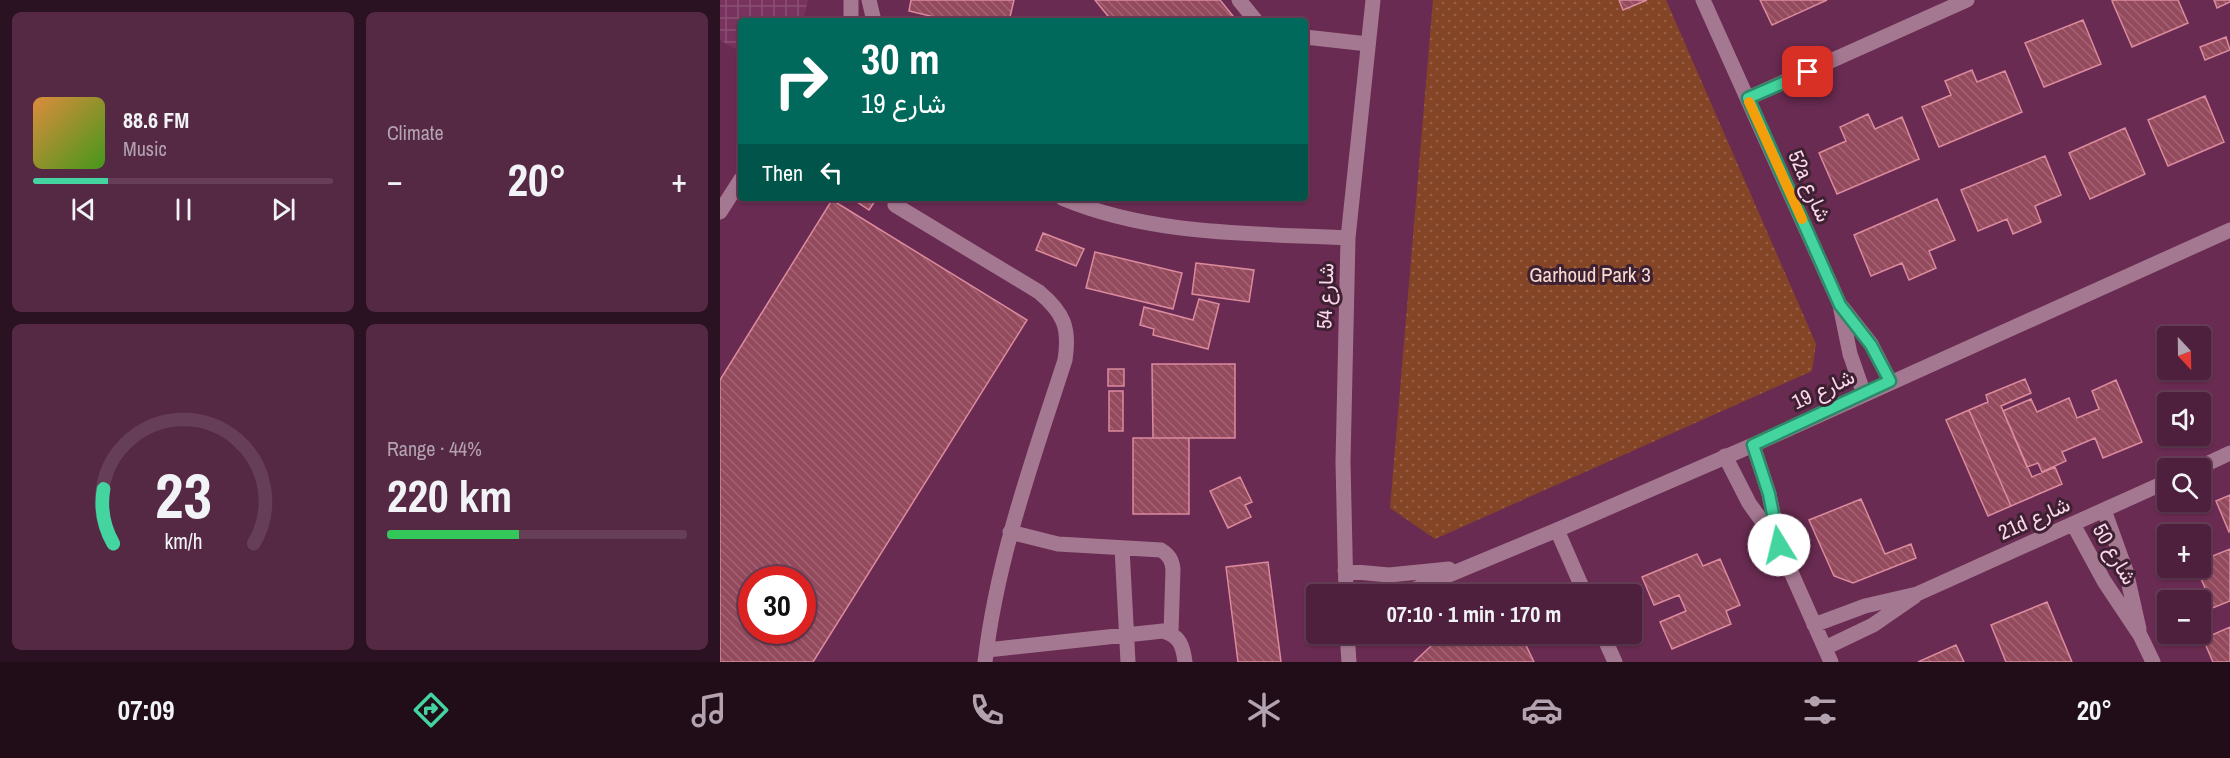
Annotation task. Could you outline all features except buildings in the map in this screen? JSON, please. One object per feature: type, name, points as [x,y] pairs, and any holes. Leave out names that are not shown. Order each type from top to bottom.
[{"type":"street","points":[[851,0],[851,18]]},
{"type":"street","points":[[869,0],[873,18]]},
{"type":"street","points":[[1239,0],[1254,18]]},
{"type":"street","name":"شارع 54","points":[[1346,584],[1343,462],[1348,238],[1373,0]]},
{"type":"street","name":"52a شارع","points":[[1703,0],[1840,305],[1850,354],[1864,394]]},
{"type":"street","points":[[1748,98],[1967,0]]},
{"type":"street","points":[[1308,37],[1368,44]]},
{"type":"street","points":[[720,212],[738,184]]},
{"type":"street","points":[[1071,201],[1127,219],[1182,229],[1348,238]]},
{"type":"street","points":[[895,205],[1039,292],[1054,304],[1064,321],[1068,340],[1065,360],[1010,532],[992,610],[986,656],[1156,631],[1171,633],[1179,639],[1185,662]]},
{"type":"street","name":"شارع 19","points":[[1426,584],[1753,445],[1890,381],[2230,230]]},
{"type":"street","points":[[1840,305],[1871,345],[1890,381]]},
{"type":"street","points":[[1753,445],[1769,494],[1779,545]]},
{"type":"street","points":[[2211,462],[2230,453]]},
{"type":"street","points":[[1725,456],[1749,503],[1779,545],[1828,655]]},
{"type":"street","name":"21d شارع","points":[[1828,655],[1917,594],[2157,487]]},
{"type":"street","name":"شارع 50","points":[[2104,510],[2126,571],[2140,635]]},
{"type":"street","name":"شارع 50","points":[[2073,524],[2104,581],[2140,635],[2152,662]]},
{"type":"street","points":[[1557,530],[1581,584]]},
{"type":"street","points":[[1010,532],[1058,544],[1161,550],[1172,561],[1171,633]]},
{"type":"street","points":[[1122,548],[1128,662]]},
{"type":"street","name":"شارع 19","points":[[1345,571],[1389,575],[1464,567]]},
{"type":"street","name":"21d شارع","points":[[1814,625],[1865,606],[1917,594]]},
{"type":"street","points":[[1348,644],[1349,662]]},
{"type":"street","points":[[1607,644],[1615,662]]},
{"type":"shaded area","points":[[720,0],[808,0],[804,18],[738,18],[738,50],[720,40]]},
{"type":"green space","name":"Garhoud Park 3","points":[[1433,0],[1666,0],[1816,344],[1812,371],[1435,539],[1390,508]]},
{"type":"slow traffic","points":[[1749,102],[1802,219]]},
{"type":"route","points":[[1779,545],[1769,494],[1753,445],[1890,381],[1871,345],[1840,305],[1748,98],[1808,72]]}]
